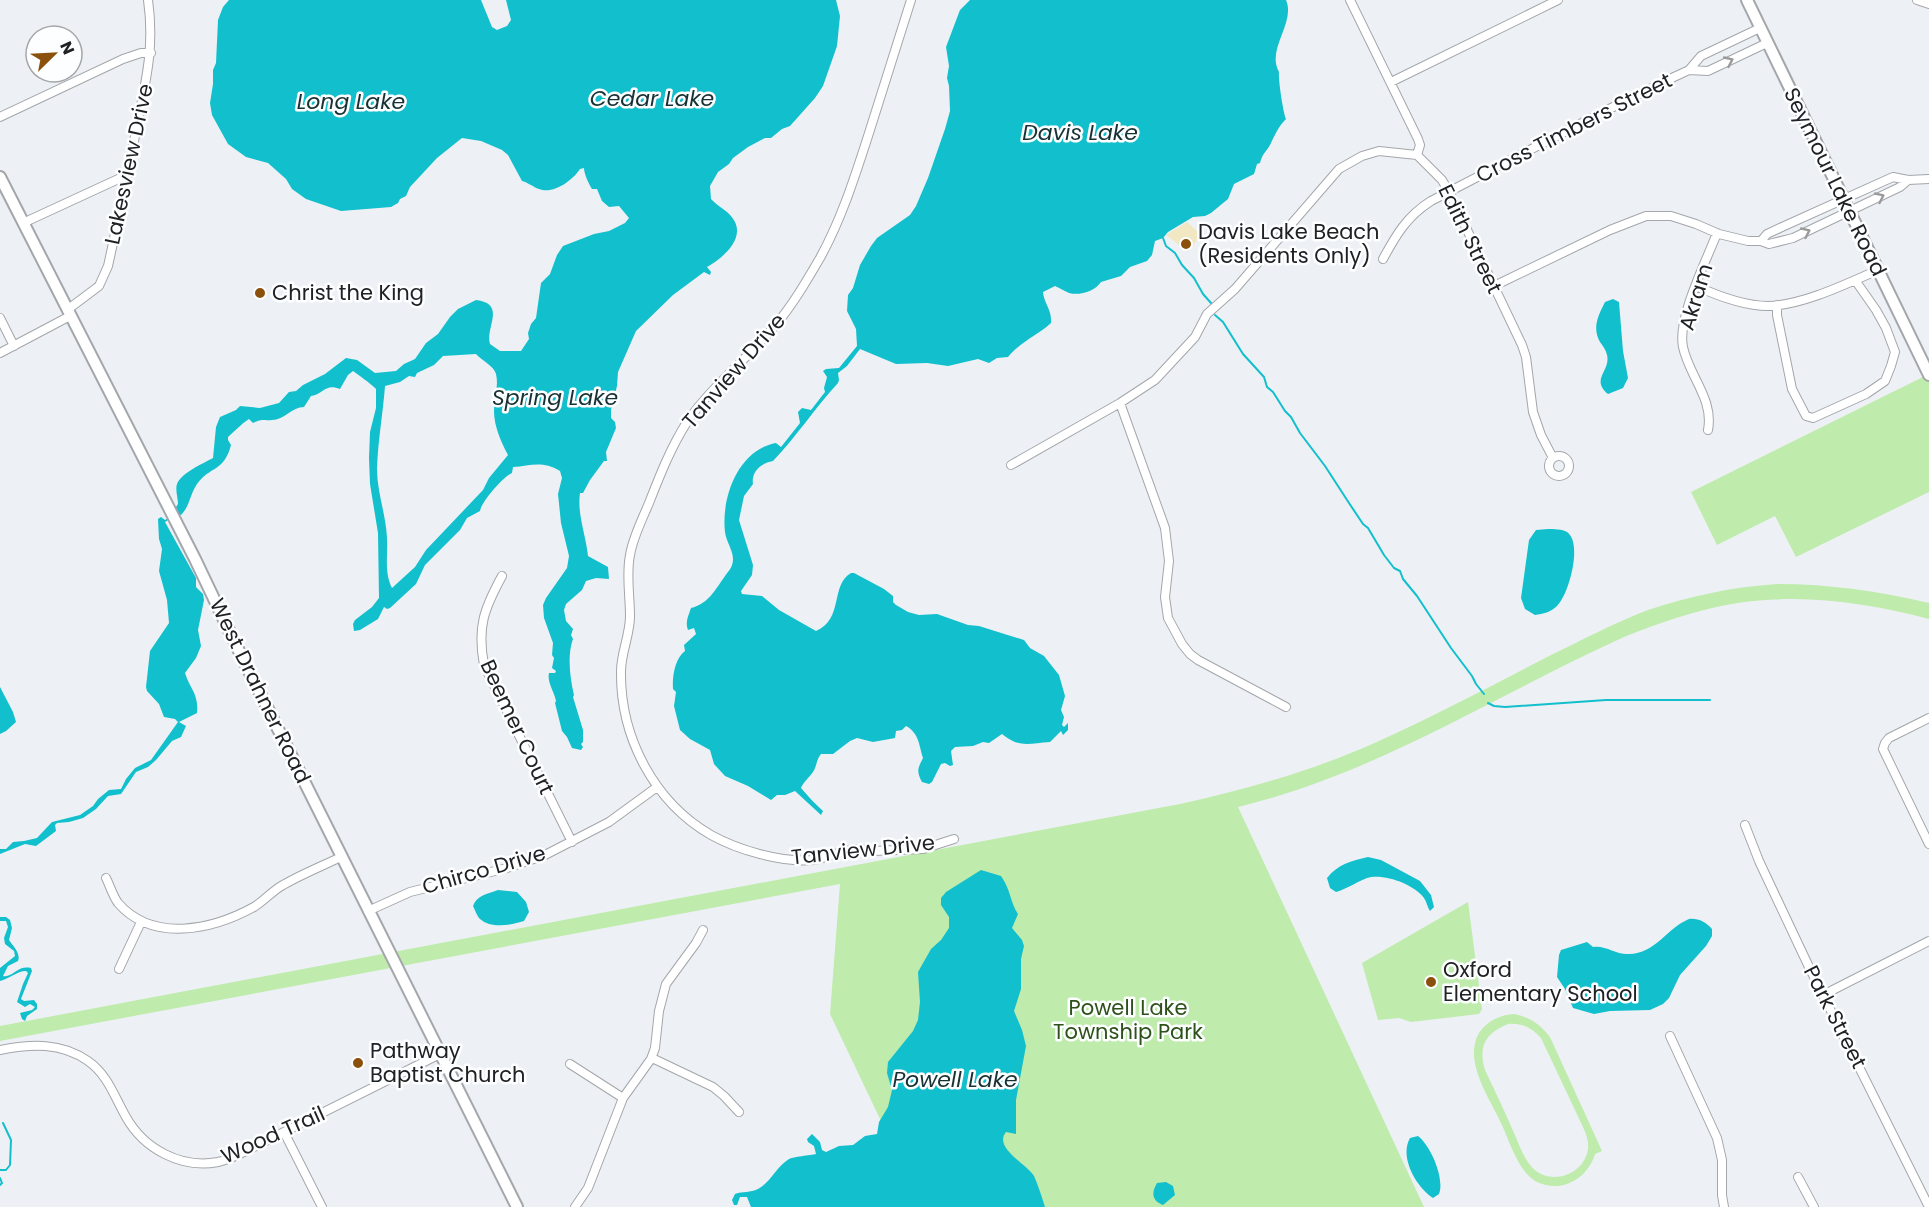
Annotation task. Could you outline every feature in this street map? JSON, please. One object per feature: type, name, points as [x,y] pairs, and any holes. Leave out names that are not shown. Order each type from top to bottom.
[{"type":"street","name":"Lakesview Drive","points":[[0,353],[69,313],[99,286],[104,278],[151,53],[151,20],[148,0]]},
{"type":"street","name":"Tanview Drive","points":[[911,0],[853,183],[822,254],[802,289],[774,327],[696,410],[670,451],[629,558],[630,618],[621,668],[622,690],[632,737],[644,766],[657,787],[686,817],[726,843],[796,861],[814,860],[865,848],[872,851],[923,849],[954,839]]},
{"type":"street","points":[[1011,465],[1120,403],[1155,380],[1195,337],[1208,314],[1235,289],[1339,169],[1362,156],[1379,151],[1416,155],[1420,145],[1418,139],[1350,0]]},
{"type":"street","points":[[1391,82],[1558,0]]},
{"type":"street","name":"Seymour Lake Road","points":[[1747,0],[1929,375]]},
{"type":"street","points":[[1917,0],[1929,4]]},
{"type":"street","name":"Cross Timbers Street","points":[[1383,259],[1406,221],[1418,210],[1689,70],[1701,56],[1760,28]]},
{"type":"street","name":"Cross Timbers Street","points":[[1689,70],[1708,71],[1767,43]]},
{"type":"street","points":[[0,117],[116,62],[141,53],[151,53]]},
{"type":"street","name":"Edith Street","points":[[1416,155],[1438,174],[1449,192],[1522,345],[1526,357],[1533,412],[1553,459]]},
{"type":"street","points":[[23,224],[127,175]]},
{"type":"street","name":"West Drahner Road","points":[[0,177],[195,559],[341,857],[517,1207]]},
{"type":"street","points":[[1761,241],[1767,234],[1893,177],[1908,180],[1929,179]]},
{"type":"street","points":[[1494,286],[1610,230],[1646,216],[1671,216],[1717,233],[1769,244],[1793,238],[1900,188],[1908,180]]},
{"type":"street","name":"Akram","points":[[1708,430],[1710,420],[1708,409],[1683,348],[1682,332],[1696,286],[1717,233]]},
{"type":"street","points":[[1696,286],[1714,294],[1747,303],[1777,305],[1797,301],[1878,270]]},
{"type":"street","points":[[1777,305],[1792,389],[1802,410],[1806,416],[1811,418],[1866,394],[1885,381],[1891,366],[1895,352],[1886,328],[1856,279]]},
{"type":"street","points":[[0,318],[14,346]]},
{"type":"street","points":[[1120,403],[1165,528],[1168,561],[1165,597],[1168,618],[1176,634],[1190,654],[1198,660],[1286,707]]},
{"type":"street","name":"Beemer Court","points":[[502,576],[490,598],[482,622],[480,645],[484,665],[572,842]]},
{"type":"street","points":[[1929,718],[1888,740],[1883,752],[1929,844]]},
{"type":"street","name":"Chirco Drive","points":[[368,911],[410,892],[545,855],[609,822],[657,787]]},
{"type":"street","name":"Park Street","points":[[1745,825],[1759,861],[1823,995],[1929,1207]]},
{"type":"street","points":[[106,878],[116,901],[127,912],[141,922],[159,928],[177,930],[200,927],[253,907],[285,884],[341,857]]},
{"type":"street","points":[[119,969],[141,922]]},
{"type":"street","points":[[575,1207],[588,1188],[622,1098],[652,1058],[659,1011],[666,984],[703,930]]},
{"type":"street","points":[[1823,995],[1929,941]]},
{"type":"street","points":[[1670,1036],[1717,1138],[1722,1160],[1724,1207]]},
{"type":"street","name":"Wood Trail","points":[[0,1050],[19,1046],[47,1045],[70,1051],[89,1062],[105,1077],[129,1121],[142,1136],[156,1150],[188,1162],[218,1162],[244,1152],[440,1054]]},
{"type":"street","points":[[652,1058],[713,1087],[739,1112]]},
{"type":"street","points":[[570,1064],[622,1098]]},
{"type":"street","points":[[284,1132],[322,1207]]},
{"type":"street","points":[[1798,1177],[1814,1207]]},
{"type":"green space","points":[[1929,374],[1929,492],[1796,557],[1775,516],[1717,545],[1691,492]]},
{"type":"green space","name":"Powell Lake Township Park","points":[[1777,584],[1853,589],[1929,603],[1929,619],[1859,604],[1810,599],[1762,600],[1695,612],[1624,637],[1435,731],[1339,775],[1289,793],[1238,807],[1424,1207],[922,1207],[830,1014],[840,884],[0,1041],[0,1026],[1180,804],[1231,792],[1306,770],[1379,741],[1549,656],[1648,610],[1711,593]]},
{"type":"green space","points":[[1468,902],[1482,1009],[1479,1014],[1411,1022],[1399,1018],[1378,1020],[1362,963]]},
{"type":"green space","points":[[1514,1014],[1530,1019],[1550,1037],[1602,1151],[1595,1154],[1592,1163],[1573,1182],[1556,1186],[1546,1185],[1530,1177],[1515,1156],[1480,1079],[1474,1055],[1479,1033],[1490,1022]],"holes":[[[1513,1024],[1526,1026],[1541,1038],[1588,1140],[1588,1149],[1580,1166],[1564,1176],[1547,1176],[1538,1172],[1528,1162],[1485,1070],[1482,1054],[1485,1042],[1500,1028]]]},
{"type":"sand","name":"Davis Lake Beach (Residents Only)","points":[[1187,222],[1201,235],[1188,252],[1166,235]]},
{"type":"water","points":[[229,0],[481,0],[492,27],[497,30],[507,26],[511,20],[506,0],[836,0],[840,16],[837,46],[823,86],[815,98],[790,126],[771,138],[765,138],[748,147],[733,158],[718,172],[710,186],[711,199],[735,222],[736,236],[730,249],[707,267],[711,272],[710,275],[704,272],[673,295],[636,331],[618,372],[611,410],[611,418],[616,428],[606,452],[607,461],[604,461],[583,493],[580,493],[579,501],[588,556],[608,567],[609,579],[596,578],[586,581],[582,590],[566,604],[564,610],[566,621],[573,629],[570,667],[573,697],[583,730],[581,750],[572,748],[562,731],[549,680],[549,673],[556,671],[552,668],[553,643],[544,618],[543,605],[567,568],[569,556],[561,523],[558,494],[562,478],[560,471],[542,465],[513,467],[512,473],[493,490],[480,511],[467,518],[460,530],[425,565],[416,584],[390,608],[384,607],[378,619],[354,631],[355,620],[372,607],[379,598],[378,533],[370,484],[369,458],[370,432],[376,408],[376,389],[353,371],[340,389],[331,387],[311,396],[304,407],[280,418],[253,423],[249,419],[243,423],[228,437],[231,445],[225,460],[197,484],[181,515],[178,514],[165,522],[196,578],[196,587],[203,594],[204,600],[198,630],[201,646],[196,658],[185,673],[195,696],[197,713],[179,722],[186,726],[181,737],[172,741],[148,767],[136,772],[121,794],[108,796],[96,809],[83,818],[57,823],[56,831],[36,846],[25,844],[0,854],[0,849],[6,849],[13,842],[37,838],[52,822],[80,815],[109,790],[121,789],[135,768],[151,760],[178,722],[175,719],[164,717],[159,704],[146,687],[150,651],[169,623],[167,600],[159,571],[162,549],[158,519],[161,517],[165,520],[177,513],[176,486],[179,480],[213,458],[216,427],[220,417],[240,406],[260,408],[279,403],[289,392],[296,391],[325,374],[346,358],[357,360],[375,373],[396,371],[415,359],[426,343],[438,334],[458,309],[476,300],[485,302],[491,306],[493,311],[490,344],[500,351],[521,351],[529,339],[531,324],[536,318],[541,283],[550,274],[563,246],[609,231],[625,223],[629,218],[619,206],[609,207],[602,201],[597,189],[592,189],[584,168],[580,169],[568,182],[556,188],[539,189],[522,181],[508,155],[502,150],[481,141],[462,138],[437,158],[410,187],[406,196],[391,207],[341,211],[306,199],[292,189],[286,179],[268,163],[246,157],[228,144],[212,115],[210,103],[213,70],[216,63],[218,20],[223,7]],"holes":[[[476,354],[493,368],[496,374],[494,417],[498,434],[508,455],[489,478],[483,490],[426,550],[415,567],[392,588],[387,570],[386,529],[377,469],[385,386],[400,382],[409,376],[415,377],[417,373],[434,365],[443,356]]]},
{"type":"water","name":"Davis Lake","points":[[970,0],[1286,0],[1287,18],[1278,45],[1276,63],[1286,119],[1260,163],[1257,164],[1254,174],[1234,184],[1228,199],[1211,213],[1193,217],[1155,241],[1152,255],[1147,261],[1130,267],[1121,276],[1101,282],[1087,292],[1069,293],[1055,286],[1043,292],[1051,323],[1008,357],[997,358],[989,363],[978,359],[948,366],[927,363],[896,364],[860,349],[847,366],[838,373],[838,383],[790,442],[773,461],[761,466],[755,472],[753,484],[744,496],[739,520],[753,565],[752,575],[741,591],[742,594],[762,596],[779,610],[816,631],[825,626],[830,619],[841,585],[845,578],[854,573],[884,589],[893,596],[893,602],[896,605],[908,612],[919,615],[937,614],[1024,640],[1030,648],[1044,656],[1059,675],[1065,696],[1061,710],[1064,717],[1062,725],[1064,727],[1068,723],[1068,730],[1063,735],[1061,731],[1050,742],[1025,744],[1014,742],[1002,734],[989,743],[955,747],[951,751],[953,765],[941,764],[929,784],[922,782],[920,778],[918,770],[923,758],[914,732],[906,726],[896,731],[895,738],[873,742],[857,738],[833,754],[821,754],[813,772],[801,788],[823,811],[821,815],[795,791],[777,795],[771,800],[725,776],[714,764],[710,750],[690,739],[680,730],[674,706],[676,692],[673,689],[674,674],[679,658],[685,651],[684,645],[696,634],[694,628],[688,630],[687,627],[691,608],[710,596],[732,565],[733,556],[726,535],[724,519],[729,491],[735,477],[751,455],[763,447],[776,443],[781,447],[800,423],[798,412],[802,408],[811,410],[825,392],[827,377],[823,371],[839,368],[857,346],[856,329],[847,311],[848,295],[853,288],[860,265],[871,246],[877,238],[910,215],[928,178],[950,111],[947,78],[949,66],[946,47],[960,10]]},
{"type":"water","points":[[1613,299],[1619,302],[1628,378],[1623,388],[1608,394],[1601,384],[1607,355],[1596,332],[1596,327],[1605,302]]},
{"type":"water","points":[[1536,530],[1565,531],[1572,538],[1573,569],[1562,600],[1552,610],[1535,615],[1525,609],[1521,598],[1529,540]]},
{"type":"water","points":[[0,687],[16,722],[0,734]]},
{"type":"water","points":[[1368,857],[1381,860],[1420,881],[1431,895],[1434,907],[1430,911],[1425,900],[1413,888],[1389,878],[1367,878],[1336,892],[1330,888],[1327,878],[1336,869]]},
{"type":"water","name":"Powell Lake","points":[[981,870],[1001,876],[1004,881],[1018,914],[1012,928],[1024,946],[1021,959],[1021,989],[1014,1011],[1026,1046],[1016,1100],[1016,1134],[1006,1132],[1003,1138],[1004,1144],[1012,1156],[1034,1176],[1045,1207],[751,1207],[747,1197],[740,1197],[737,1205],[734,1205],[732,1200],[735,1194],[758,1189],[789,1159],[816,1154],[814,1146],[807,1139],[812,1134],[820,1142],[822,1150],[826,1152],[839,1146],[853,1145],[865,1136],[877,1134],[879,1122],[888,1107],[892,1090],[887,1073],[888,1062],[913,1031],[918,1020],[920,1002],[918,972],[931,949],[949,928],[949,917],[941,905],[941,898],[946,892]]},
{"type":"water","points":[[498,890],[517,892],[526,902],[529,912],[524,921],[496,925],[479,918],[473,906],[477,899]]},
{"type":"water","points":[[0,917],[10,920],[12,928],[9,940],[19,958],[18,961],[8,966],[3,976],[26,968],[31,968],[32,971],[21,999],[34,1000],[37,1009],[27,1016],[25,1021],[20,1013],[35,1007],[30,1004],[25,1007],[17,1002],[28,973],[23,971],[0,981],[0,968],[15,956],[14,951],[5,944],[4,938],[8,927],[6,921],[0,921]]},
{"type":"water","points":[[1689,919],[1707,924],[1712,929],[1712,936],[1680,975],[1669,998],[1663,1004],[1650,1010],[1610,1011],[1594,1014],[1573,1008],[1557,977],[1561,950],[1587,942],[1593,947],[1602,947],[1620,953],[1638,953],[1654,945]]},
{"type":"water","points":[[1418,1136],[1428,1147],[1436,1163],[1440,1188],[1439,1194],[1433,1198],[1415,1179],[1408,1162],[1407,1146],[1410,1138]]},
{"type":"water","points":[[1166,1182],[1173,1186],[1175,1195],[1163,1205],[1155,1199],[1153,1193],[1157,1183]]},
{"type":"waterway","points":[[1163,238],[1166,246],[1175,253],[1211,303]]},
{"type":"waterway","points":[[1215,315],[1223,322],[1243,354],[1264,377],[1267,387],[1291,417],[1363,524],[1368,528],[1384,555],[1394,568],[1400,571],[1403,579],[1484,694]]},
{"type":"waterway","points":[[1488,703],[1505,707],[1606,700],[1710,700]]},
{"type":"waterway","points":[[0,1170],[6,1170],[10,1165],[11,1140],[3,1123]]},
{"type":"waterway","points":[[0,1178],[2,1183],[0,1185]]},
{"type":"place","name":"Davis Lake Beach (Residents Only)","points":[[1186,244]]},
{"type":"place","name":"Christ the King","points":[[260,293]]},
{"type":"place","name":"Oxford Elementary School","points":[[1431,982]]},
{"type":"place","name":"Pathway Baptist Church","points":[[358,1063]]},
{"type":"water label","name":"Cedar Lake","points":[[652,98]]},
{"type":"water label","name":"Long Lake","points":[[351,101]]},
{"type":"water label","name":"Spring Lake","points":[[555,397]]}]
